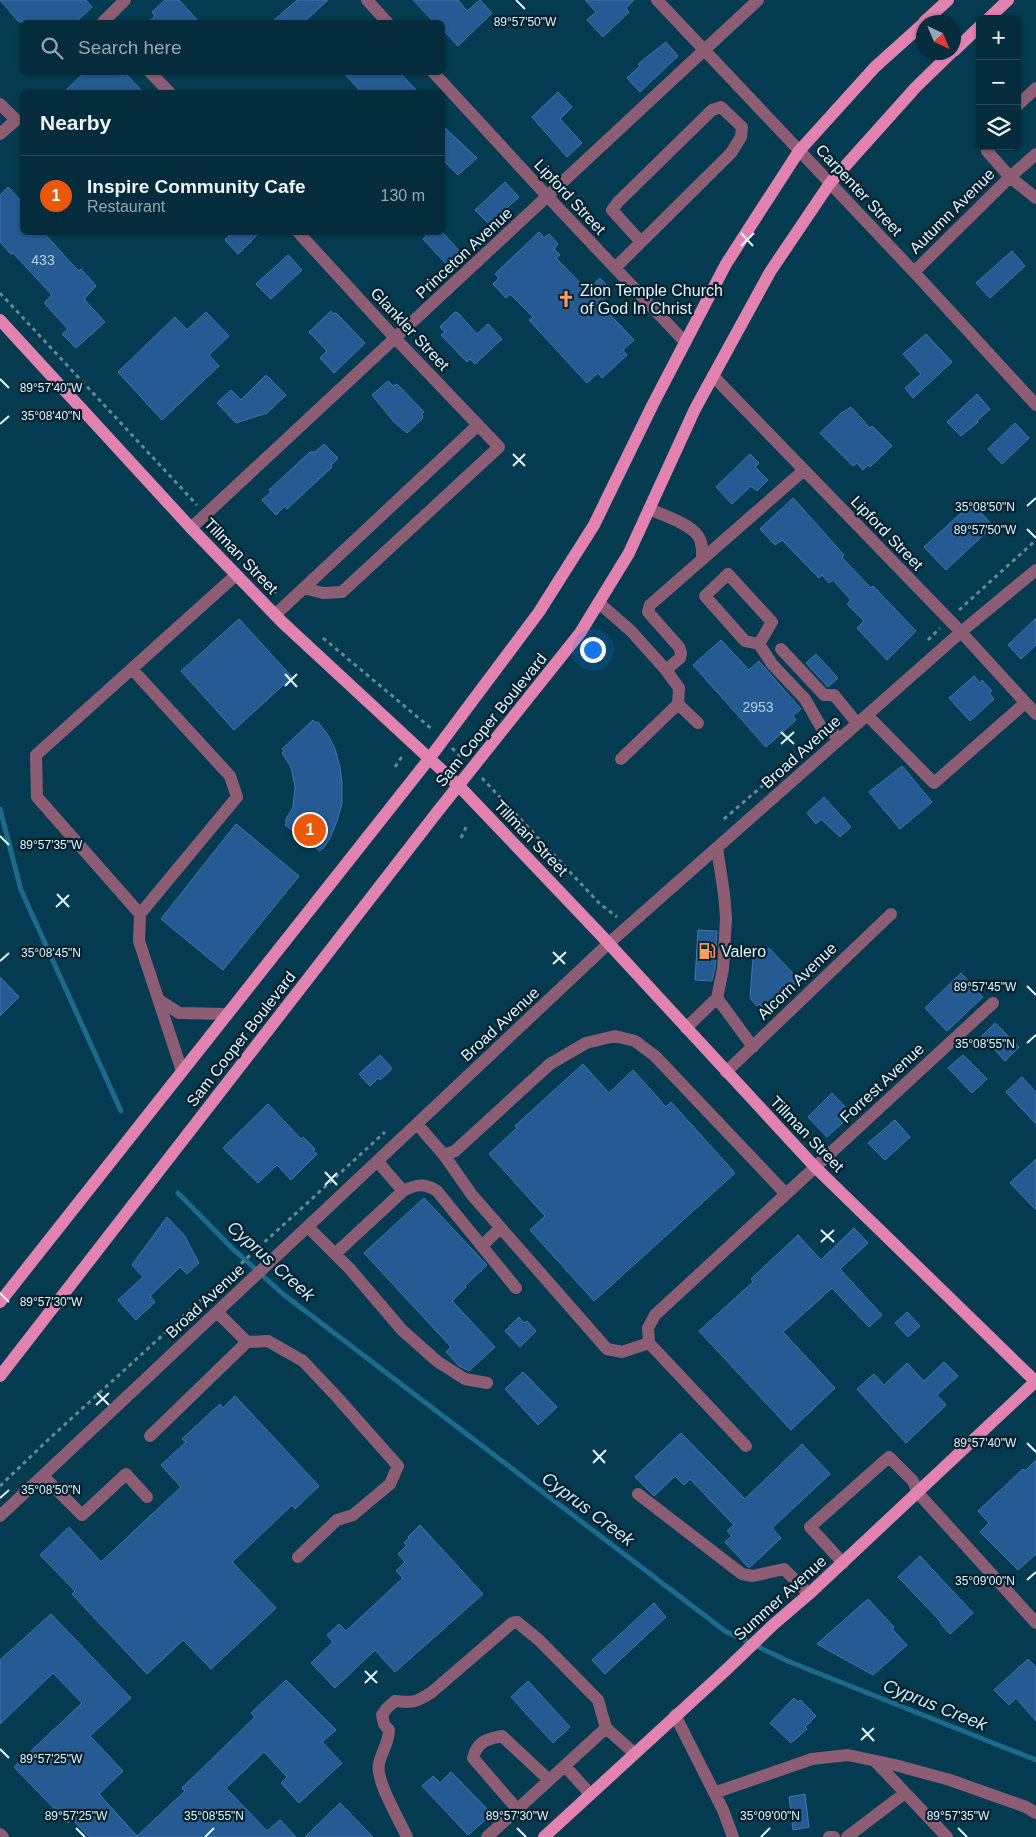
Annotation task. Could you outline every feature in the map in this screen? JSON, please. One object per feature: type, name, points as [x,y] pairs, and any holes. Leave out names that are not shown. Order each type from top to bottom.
[{"type":"main road","name":"Sam Cooper Boulevard","points":[[932,15],[948,0]]},
{"type":"main road","points":[[992,15],[1008,0]]},
{"type":"main road","name":"Sam Cooper Boulevard","points":[[0,1302],[429,759],[539,612],[594,525],[653,404],[726,264],[799,151],[875,67],[916,30]]},
{"type":"main road","name":"Sam Cooper Boulevard","points":[[961,44],[976,30]]},
{"type":"main road","name":"Sam Cooper Boulevard","points":[[0,1376],[459,786],[580,634],[628,553],[695,409],[770,272],[830,183],[916,87],[945,60]]},
{"type":"main road","name":"Tillman Street","points":[[0,320],[191,528],[275,615],[459,786],[609,944],[815,1167],[1036,1381]]},
{"type":"main road","name":"Summer Avenue","points":[[544,1837],[774,1624],[843,1563],[1036,1381]]},
{"type":"street","points":[[105,20],[125,0]]},
{"type":"street","points":[[367,0],[385,20]]},
{"type":"street","name":"Carpenter Street","points":[[657,0],[1036,404]]},
{"type":"street","name":"Princeton Avenue","points":[[191,528],[758,0]]},
{"type":"street","points":[[153,75],[166,90]]},
{"type":"street","name":"Lipford Street","points":[[436,75],[685,342]]},
{"type":"street","points":[[1018,105],[1036,88]]},
{"type":"street","points":[[0,104],[16,120],[0,134]]},
{"type":"street","points":[[615,268],[731,153],[741,137],[742,127],[721,106],[712,110],[612,210],[641,242]]},
{"type":"street","points":[[987,150],[1010,177],[1036,198]]},
{"type":"street","name":"Autumn Avenue","points":[[914,272],[1010,177],[1036,154]]},
{"type":"street","name":"Glankler Street","points":[[301,235],[395,338],[499,447],[342,592],[323,593],[304,588]]},
{"type":"street","name":"Lipford Street","points":[[713,376],[961,632],[1036,714]]},
{"type":"street","points":[[275,615],[478,425]]},
{"type":"street","points":[[666,670],[680,658],[682,653],[679,647],[648,612],[650,606],[803,471]]},
{"type":"street","points":[[649,508],[693,530],[699,536],[702,545],[702,560]]},
{"type":"street","name":"Broad Avenue","points":[[0,1516],[609,944],[961,632],[1036,570]]},
{"type":"street","points":[[759,644],[772,622],[728,574],[705,596],[744,641],[759,644],[772,664],[805,699],[821,727],[841,738]]},
{"type":"street","points":[[140,914],[37,797],[36,755],[236,575]]},
{"type":"street","points":[[599,603],[631,631],[680,688],[678,704],[621,759]]},
{"type":"street","points":[[781,649],[824,696],[834,695],[934,782],[1025,703]]},
{"type":"street","points":[[132,669],[230,776],[237,797],[140,914],[139,941],[182,1071]]},
{"type":"street","points":[[678,704],[698,723]]},
{"type":"street","points":[[686,1028],[717,998],[723,968],[726,918],[717,848]]},
{"type":"street","name":"Alcorn Avenue","points":[[726,1072],[891,914]]},
{"type":"street","points":[[717,998],[753,1046]]},
{"type":"street","points":[[159,1000],[179,1013],[227,1014]]},
{"type":"street","name":"Forrest Avenue","points":[[649,1343],[648,1328],[655,1315],[993,1003]]},
{"type":"street","points":[[444,1154],[455,1151],[550,1064],[586,1043],[615,1036],[635,1041],[655,1056],[786,1194]]},
{"type":"street","points":[[417,1124],[444,1154],[472,1196],[607,1349],[622,1352],[649,1343],[746,1446]]},
{"type":"street","points":[[378,1162],[404,1191]]},
{"type":"street","points":[[335,1254],[404,1191],[417,1184],[427,1185],[438,1191],[516,1288]]},
{"type":"street","points":[[308,1227],[335,1254],[402,1330],[438,1362],[465,1379],[487,1383]]},
{"type":"street","points":[[482,1246],[500,1228]]},
{"type":"street","points":[[217,1312],[247,1342]]},
{"type":"street","points":[[150,1436],[247,1342],[268,1341],[303,1361],[398,1466],[390,1484],[353,1515],[337,1520],[298,1557]]},
{"type":"street","points":[[843,1563],[810,1527],[889,1457],[914,1481],[918,1493],[1036,1623]]},
{"type":"street","points":[[43,1476],[82,1515],[126,1474],[147,1497]]},
{"type":"street","points":[[638,1494],[742,1574],[753,1576],[784,1569],[809,1594]]},
{"type":"street","points":[[407,1837],[380,1782],[378,1765],[390,1739],[390,1730],[384,1724],[382,1715],[396,1701],[412,1703],[432,1692],[512,1623],[517,1622],[539,1640],[598,1700],[606,1728],[634,1753]]},
{"type":"street","points":[[675,1715],[714,1793],[733,1837]]},
{"type":"street","points":[[487,1837],[606,1728]]},
{"type":"street","points":[[517,1810],[473,1758],[476,1748],[482,1741],[502,1736],[549,1780]]},
{"type":"street","points":[[714,1793],[812,1759],[848,1755],[950,1780],[1026,1807],[1036,1813]]},
{"type":"street","points":[[875,1761],[948,1837]]},
{"type":"street","points":[[565,1766],[590,1794]]},
{"type":"street","points":[[847,1837],[905,1793]]},
{"type":"street","points":[[0,1834],[3,1837]]},
{"type":"street","points":[[829,1837],[834,1837]]},
{"type":"path","points":[[395,767],[402,754]]},
{"type":"path","points":[[461,838],[467,826]]},
{"type":"path","points":[[0,1486],[265,1242]]},
{"type":"building","points":[[0,0],[86,0],[92,7],[78,20],[20,20],[19,22]]},
{"type":"building","points":[[165,0],[179,0],[197,20],[150,20],[155,16],[152,12]]},
{"type":"building","points":[[297,0],[328,0],[306,20],[274,20]]},
{"type":"building","points":[[413,0],[458,0],[467,11],[480,0],[492,13],[458,46],[445,32],[445,20],[432,20]]},
{"type":"building","points":[[585,0],[634,0],[626,8],[629,12],[603,37],[587,20],[596,12]]},
{"type":"building","points":[[666,42],[678,56],[640,92],[627,78],[640,66],[638,64]]},
{"type":"building","points":[[82,75],[127,75],[141,90],[66,90]]},
{"type":"building","points":[[346,75],[402,75],[416,90],[359,90]]},
{"type":"building","points":[[558,92],[572,107],[560,119],[582,143],[567,157],[532,117]]},
{"type":"building","points":[[445,128],[477,158],[458,175],[445,162]]},
{"type":"building","points":[[505,182],[519,197],[489,224],[475,210]]},
{"type":"building","points":[[8,187],[20,200],[20,235],[46,235],[71,263],[79,271],[81,269],[96,286],[84,299],[105,322],[76,348],[62,334],[68,329],[45,304],[52,295],[13,253],[11,254],[0,242],[0,195]]},
{"type":"building","points":[[539,232],[544,238],[549,234],[558,244],[554,249],[560,255],[556,258],[587,290],[600,278],[612,292],[600,304],[634,340],[623,350],[627,355],[602,378],[598,373],[587,383],[529,320],[533,317],[510,294],[506,298],[493,284],[499,278],[495,274]]},
{"type":"building","points":[[230,235],[257,235],[238,254],[225,240]]},
{"type":"building","points":[[426,235],[445,235],[462,254],[449,267],[423,239]]},
{"type":"building","points":[[1012,251],[1025,266],[990,298],[976,283]]},
{"type":"building","points":[[288,255],[302,270],[271,299],[256,284]]},
{"type":"building","points":[[331,311],[334,314],[336,313],[365,343],[334,373],[320,358],[327,351],[309,332]]},
{"type":"building","points":[[206,312],[229,336],[209,355],[219,366],[162,420],[118,372],[175,317],[187,330]]},
{"type":"building","points":[[455,312],[477,334],[488,324],[502,339],[475,364],[470,359],[467,362],[441,335],[445,332],[440,327]]},
{"type":"building","points":[[926,334],[952,362],[913,398],[905,388],[921,374],[903,354]]},
{"type":"building","points":[[266,375],[286,395],[267,413],[236,423],[217,403],[231,390],[241,400]]},
{"type":"building","points":[[388,381],[393,386],[397,384],[424,412],[421,414],[423,416],[422,419],[407,433],[394,422],[372,395]]},
{"type":"building","points":[[977,394],[990,409],[961,436],[947,422]]},
{"type":"building","points":[[851,407],[870,428],[872,426],[892,446],[870,467],[868,465],[863,470],[857,463],[853,466],[820,433],[840,414]]},
{"type":"building","points":[[1015,423],[1029,438],[1002,464],[988,449]]},
{"type":"building","points":[[324,444],[338,458],[331,465],[332,467],[287,509],[285,506],[276,515],[262,500],[271,492],[269,490],[310,452],[315,452]]},
{"type":"building","points":[[750,454],[759,463],[755,467],[768,480],[757,491],[751,486],[732,504],[716,487]]},
{"type":"building","points":[[793,498],[844,555],[842,557],[846,562],[871,588],[873,586],[916,631],[887,660],[857,628],[864,621],[847,604],[851,600],[833,580],[829,583],[822,575],[819,578],[782,540],[775,545],[760,529]]},
{"type":"building","points":[[972,503],[993,526],[946,570],[924,547]]},
{"type":"building","points":[[1036,618],[1036,645],[1021,659],[1008,645]]},
{"type":"building","points":[[239,619],[292,677],[234,730],[181,671]]},
{"type":"building","points":[[721,640],[749,670],[759,661],[801,709],[793,716],[796,720],[766,747],[693,665]]},
{"type":"building","points":[[816,654],[838,678],[828,687],[806,663]]},
{"type":"building","points":[[974,676],[980,683],[982,680],[992,691],[989,693],[994,699],[970,721],[949,698]]},
{"type":"building","points":[[313,720],[316,723],[318,722],[328,735],[335,749],[342,783],[342,804],[337,821],[330,838],[320,851],[285,825],[287,822],[285,821],[293,807],[295,787],[291,767],[282,753],[284,751],[282,749]]},
{"type":"building","points":[[902,766],[932,802],[900,829],[869,792]]},
{"type":"building","points":[[824,797],[851,827],[840,837],[821,819],[816,824],[807,813]]},
{"type":"building","points":[[236,824],[299,876],[223,970],[161,919]]},
{"type":"building","points":[[698,930],[717,931],[715,968],[712,981],[695,980]]},
{"type":"building","points":[[769,948],[799,980],[765,1010],[759,1004],[757,1006],[750,998],[753,958],[760,951],[763,953]]},
{"type":"building","points":[[961,973],[983,997],[947,1031],[925,1008]]},
{"type":"building","points":[[0,977],[19,997],[0,1016]]},
{"type":"building","points":[[995,1023],[1019,1047],[1005,1061],[982,1036]]},
{"type":"building","points":[[380,1055],[391,1067],[391,1070],[380,1080],[378,1078],[370,1086],[359,1074]]},
{"type":"building","points":[[963,1055],[987,1079],[972,1093],[948,1068]]},
{"type":"building","points":[[583,1064],[609,1093],[633,1070],[666,1107],[671,1102],[735,1173],[594,1301],[530,1230],[545,1216],[489,1154],[517,1128],[515,1126]]},
{"type":"building","points":[[1022,1077],[1036,1092],[1036,1124],[1006,1092]]},
{"type":"building","points":[[832,1093],[852,1114],[827,1137],[808,1117]]},
{"type":"building","points":[[268,1104],[301,1139],[303,1137],[315,1149],[313,1151],[317,1154],[291,1180],[277,1165],[258,1183],[223,1148]]},
{"type":"building","points":[[895,1120],[910,1137],[885,1160],[868,1143]]},
{"type":"building","points":[[1036,1159],[1036,1210],[1010,1183]]},
{"type":"building","points":[[424,1198],[487,1265],[452,1301],[495,1347],[469,1371],[459,1366],[446,1352],[451,1347],[364,1253]]},
{"type":"building","points":[[167,1217],[184,1235],[199,1263],[187,1274],[180,1267],[150,1296],[155,1302],[136,1320],[118,1300],[143,1277],[132,1265]]},
{"type":"building","points":[[854,1228],[868,1243],[840,1269],[882,1315],[869,1327],[832,1288],[783,1332],[835,1388],[791,1430],[699,1331],[753,1282],[751,1279],[798,1235],[821,1260]]},
{"type":"building","points":[[907,1312],[920,1326],[908,1337],[895,1323]]},
{"type":"building","points":[[519,1317],[524,1323],[527,1321],[536,1331],[520,1347],[505,1331]]},
{"type":"building","points":[[944,1362],[958,1376],[937,1395],[946,1405],[906,1443],[857,1389],[874,1374],[884,1385],[907,1363],[924,1381]]},
{"type":"building","points":[[523,1372],[557,1407],[538,1425],[505,1389]]},
{"type":"building","points":[[235,1396],[319,1486],[295,1509],[292,1505],[232,1562],[276,1608],[211,1669],[183,1640],[147,1674],[72,1594],[75,1591],[40,1555],[69,1527],[101,1562],[181,1487],[161,1465],[186,1442],[182,1439],[220,1404],[223,1408]]},
{"type":"building","points":[[681,1433],[745,1499],[802,1444],[830,1474],[772,1528],[781,1538],[748,1567],[725,1542],[732,1536],[727,1531],[734,1525],[690,1479],[684,1485],[675,1476],[654,1496],[635,1477]]},
{"type":"building","points":[[1036,1460],[1036,1554],[1018,1570],[980,1532],[989,1523],[978,1511],[1023,1469],[1025,1471]]},
{"type":"building","points":[[420,1525],[483,1594],[395,1672],[375,1650],[335,1688],[311,1663],[333,1642],[327,1635],[339,1624],[346,1631],[403,1578],[396,1571],[405,1562],[398,1554],[407,1545],[404,1543],[408,1537]]},
{"type":"building","points":[[920,1556],[973,1613],[950,1634],[898,1577]]},
{"type":"building","points":[[868,1599],[894,1627],[892,1629],[907,1645],[873,1675],[817,1644]]},
{"type":"building","points":[[654,1603],[666,1617],[605,1674],[592,1660]]},
{"type":"building","points":[[51,1614],[131,1698],[90,1736],[123,1771],[99,1794],[137,1836],[185,1791],[182,1788],[255,1717],[251,1713],[286,1680],[336,1730],[322,1742],[342,1763],[299,1803],[281,1783],[287,1777],[264,1752],[226,1788],[267,1831],[280,1820],[296,1837],[89,1837],[72,1819],[68,1823],[14,1767],[82,1703],[53,1673],[0,1724],[0,1660]]},
{"type":"building","points":[[1028,1659],[1036,1667],[1036,1721],[1016,1698],[1009,1705],[994,1690]]},
{"type":"building","points":[[528,1681],[570,1727],[553,1743],[511,1697]]},
{"type":"building","points":[[794,1698],[798,1702],[800,1700],[816,1716],[805,1727],[807,1729],[791,1743],[770,1723]]},
{"type":"building","points":[[451,1772],[492,1814],[468,1835],[422,1786],[433,1776],[440,1783]]},
{"type":"building","points":[[805,1794],[809,1827],[793,1830],[789,1797]]},
{"type":"building","points":[[340,1803],[373,1837],[305,1837]]},
{"type":"waterway","points":[[0,809],[21,890],[121,1111]]},
{"type":"waterway","name":"Cyprus Creek","points":[[178,1193],[233,1249],[283,1294],[725,1631],[790,1662],[1036,1760]]},
{"type":"place","name":"Zion Temple Church of God In Christ","points":[[566,299]]},
{"type":"place","name":"Inspire Community Cafe","points":[[310,830]]},
{"type":"place","name":"Valero","points":[[707,951]]}]
